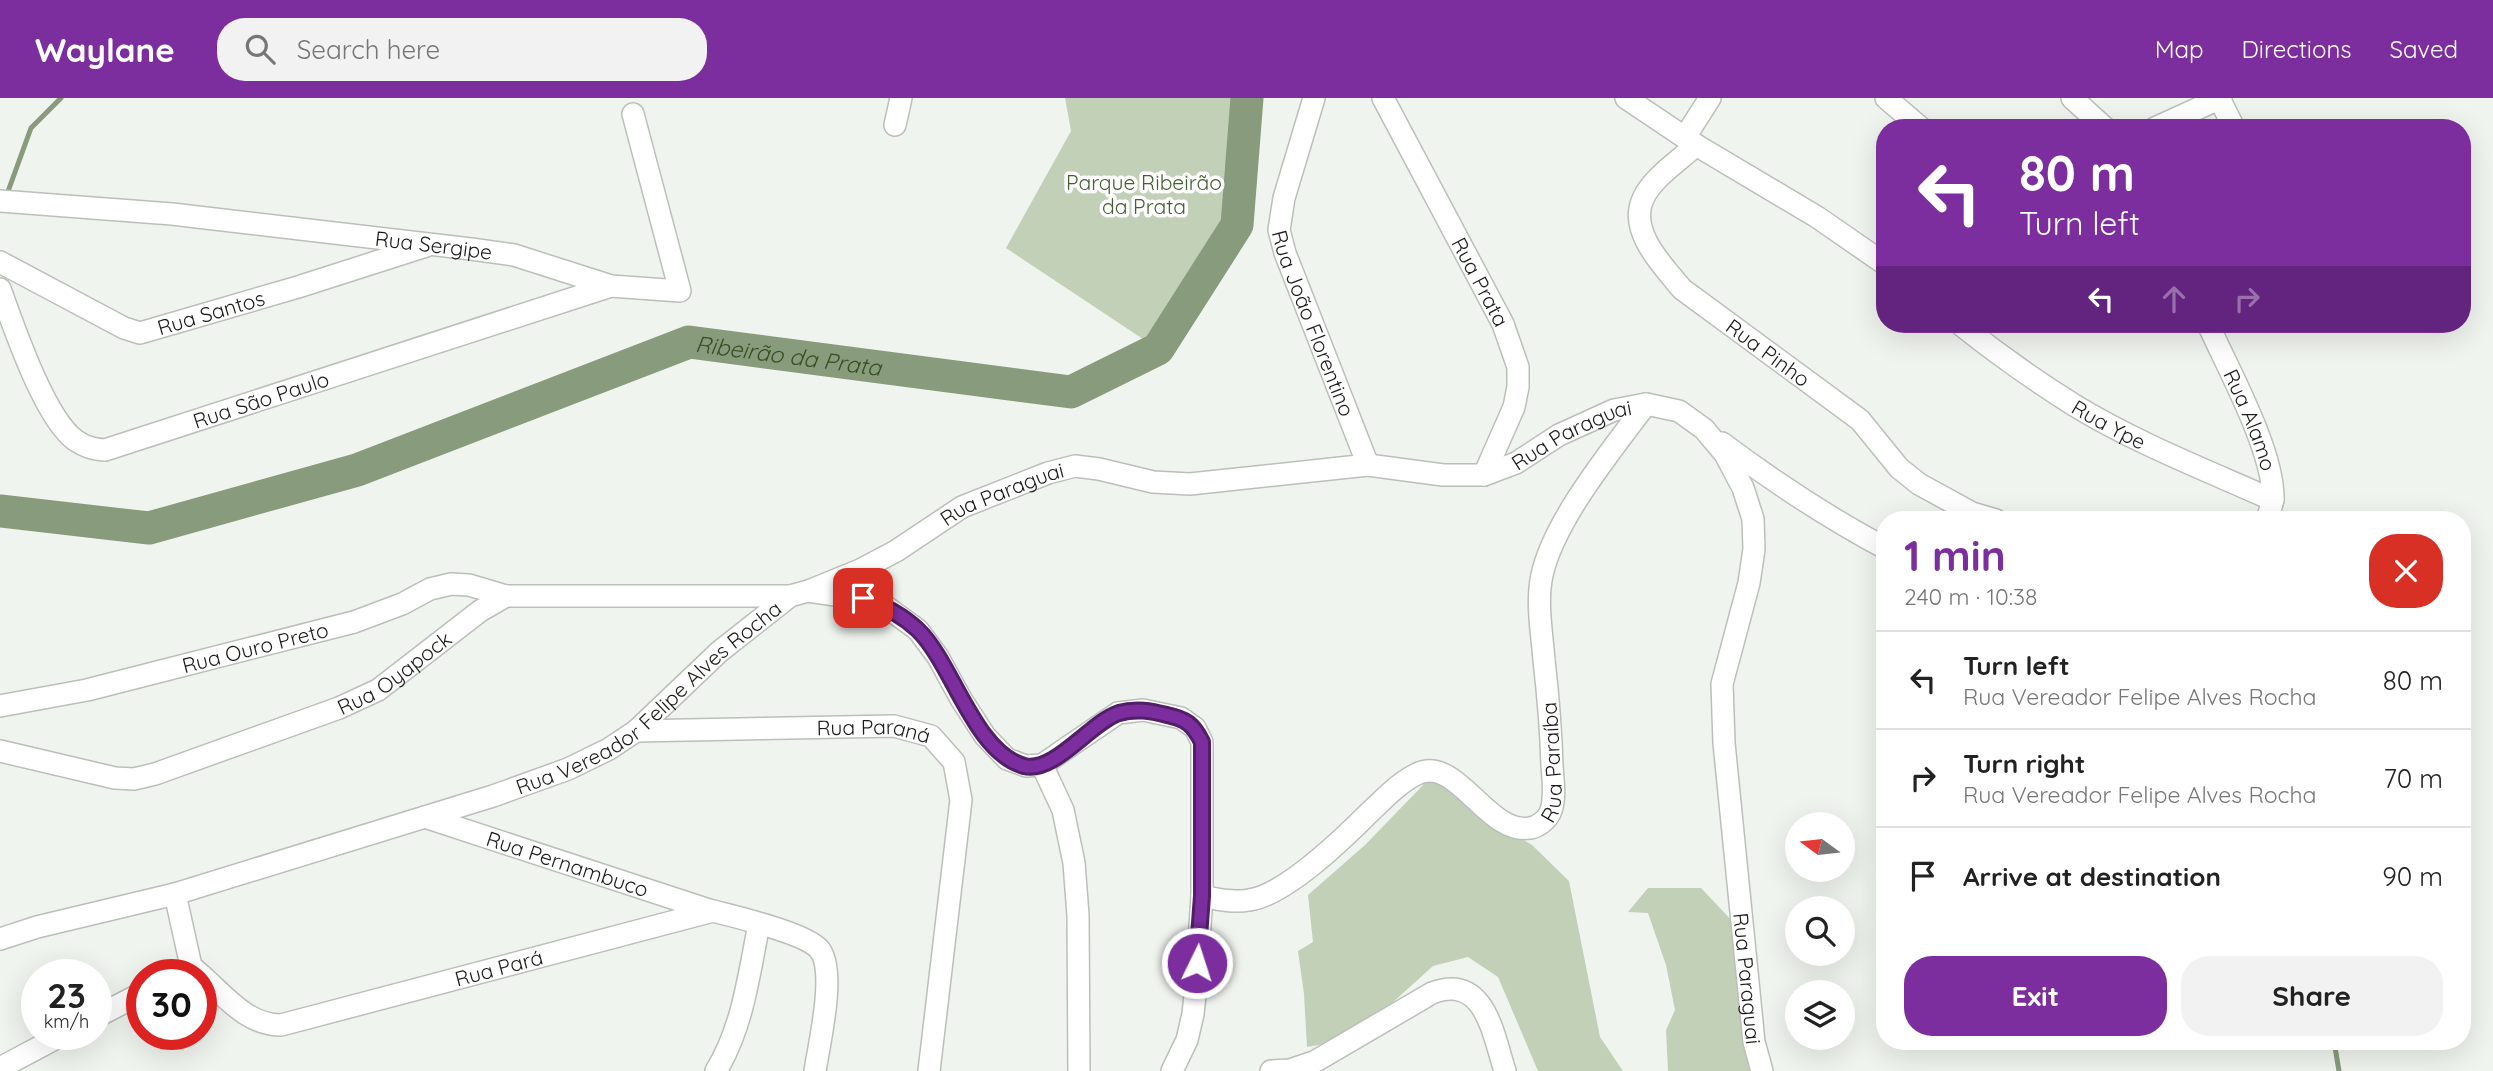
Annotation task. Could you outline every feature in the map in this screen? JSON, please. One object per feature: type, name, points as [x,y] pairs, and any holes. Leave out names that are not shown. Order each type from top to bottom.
[{"type":"street","points":[[895,125],[901,98]]},
{"type":"street","name":"Rua João Florentino","points":[[1314,98],[1284,198],[1279,230],[1285,253],[1368,465]]},
{"type":"street","name":"Rua Prata","points":[[1383,98],[1503,324],[1518,367],[1514,407],[1484,475]]},
{"type":"street","points":[[1626,98],[1690,141],[1817,217],[1876,258]]},
{"type":"street","name":"Rua Pinho","points":[[1710,98],[1690,141],[1643,198],[1639,212],[1640,228],[1660,263],[1682,289],[1860,420],[1899,468],[1919,484],[1968,511]]},
{"type":"street","points":[[1886,98],[1910,119]]},
{"type":"street","points":[[2072,98],[2095,119]]},
{"type":"street","points":[[2174,119],[2219,98],[2230,119]]},
{"type":"street","name":"Rua Sergipe","points":[[0,201],[172,214],[432,244],[514,255],[611,286],[680,291],[633,114]]},
{"type":"street","name":"Rua Santos","points":[[0,262],[124,328],[140,333],[432,244]]},
{"type":"street","name":"Rua São Paulo","points":[[0,289],[29,366],[57,421],[72,439],[88,448],[105,450],[611,286]]},
{"type":"street","name":"Rua Ype","points":[[1971,333],[2076,406],[2170,454],[2270,510]]},
{"type":"street","name":"Rua Alamo","points":[[2209,333],[2260,440],[2269,470],[2270,510]]},
{"type":"street","name":"Rua Paraguai","points":[[799,593],[860,570],[896,551],[961,507],[1048,472],[1075,466],[1100,468],[1153,482],[1190,484],[1368,465],[1443,475],[1484,475],[1516,463],[1559,435],[1614,410],[1646,404],[1679,411],[1704,429],[1725,454],[1743,488],[1753,519],[1754,549],[1749,583],[1722,684],[1724,743],[1743,937],[1754,1042],[1762,1071]]},
{"type":"street","name":"Rua Paraíba","points":[[1202,896],[1227,901],[1251,900],[1274,891],[1326,855],[1385,798],[1420,772],[1437,771],[1452,780],[1502,822],[1520,830],[1538,827],[1550,813],[1553,792],[1551,723],[1539,612],[1541,577],[1549,549],[1567,517],[1607,456],[1646,404]]},
{"type":"street","points":[[1704,429],[1778,484],[1840,524],[1876,543]]},
{"type":"street","name":"Rua Ouro Preto","points":[[0,706],[87,690],[354,622],[401,604],[430,589],[451,584],[469,585],[506,596]]},
{"type":"street","points":[[506,596],[799,593]]},
{"type":"street","name":"Rua Vereador Felipe Alves Rocha","points":[[0,939],[37,927],[175,894],[494,796],[568,769],[636,732],[719,652],[799,593],[863,598],[886,606],[918,630],[938,657],[985,736],[1007,759],[1026,766],[1042,765]]},
{"type":"street","name":"Rua Oyapock","points":[[0,751],[115,778],[134,779],[155,774],[338,708],[379,690],[480,611],[506,596]]},
{"type":"street","points":[[1079,1071],[1078,915],[1074,863],[1063,810],[1042,765],[1118,713],[1143,710],[1181,718],[1195,728],[1202,742],[1202,896],[1193,1014],[1186,1040],[1172,1071]]},
{"type":"street","name":"Rua Paraná","points":[[636,732],[894,726],[931,736],[954,762],[961,800],[929,1071]]},
{"type":"street","name":"Rua Pernambuco","points":[[425,817],[713,911]]},
{"type":"street","name":"Rua Pará","points":[[175,894],[189,959]]},
{"type":"street","points":[[713,911],[810,942],[819,949],[825,961],[827,978],[815,1071]]},
{"type":"street","name":"Rua Pará","points":[[217,992],[250,1018],[266,1025],[281,1025],[713,911]]},
{"type":"street","points":[[716,1071],[730,1048],[740,1016],[759,924]]},
{"type":"street","points":[[1271,1071],[1290,1070],[1314,1062],[1445,988],[1470,994],[1481,1004],[1505,1071]]},
{"type":"street","points":[[0,1068],[34,1050]]},
{"type":"green space","name":"Parque Ribeirão da Prata","points":[[1065,98],[1247,98],[1237,225],[1158,349],[1006,248],[1071,131]]},
{"type":"green space","points":[[1428,780],[1444,782],[1496,824],[1532,845],[1569,881],[1600,1037],[1623,1071],[1538,1071],[1498,977],[1468,957],[1433,966],[1392,1003],[1334,1042],[1307,1047],[1298,951],[1313,942],[1308,895],[1365,845]]},
{"type":"green space","points":[[1648,888],[1701,888],[1736,925],[1757,1071],[1668,1071],[1666,1030],[1675,1010],[1666,965],[1648,913],[1628,912]]},
{"type":"waterway","points":[[6,197],[31,128],[61,98]]},
{"type":"waterway","name":"Ribeirão da Prata","points":[[0,511],[149,528],[357,470],[689,342],[1071,392],[1158,349],[1237,225],[1247,98]]},
{"type":"waterway","points":[[2336,1050],[2339,1071]]},
{"type":"route","points":[[863,598],[886,606],[918,630],[938,657],[985,736],[1007,759],[1026,766],[1042,765],[1118,713],[1143,710],[1181,718],[1195,728],[1202,742],[1202,896],[1197,963]]}]
